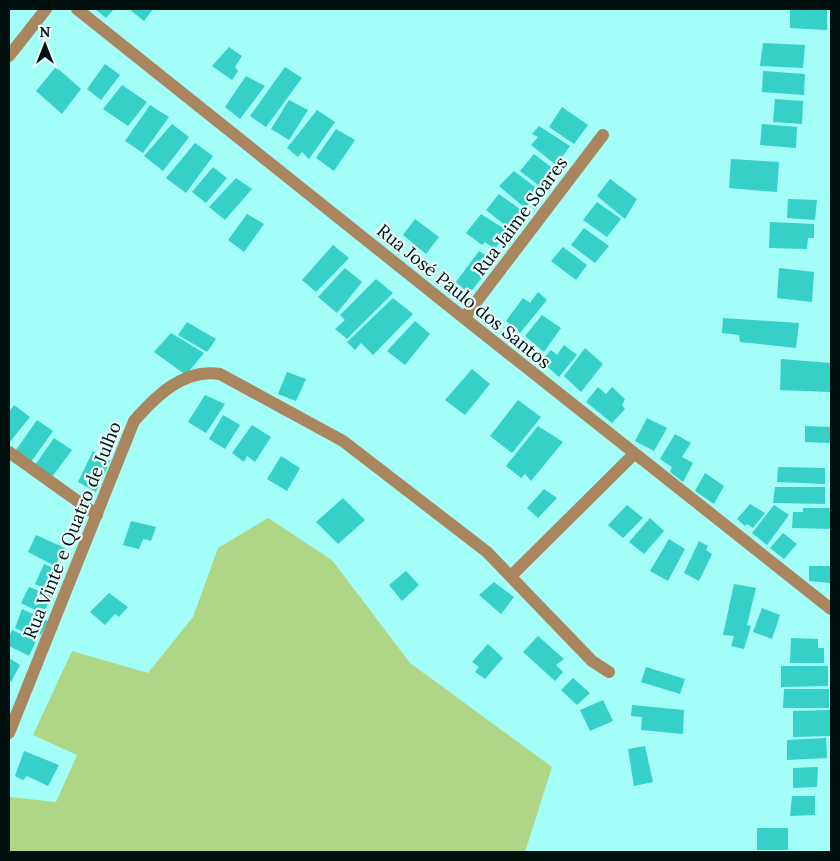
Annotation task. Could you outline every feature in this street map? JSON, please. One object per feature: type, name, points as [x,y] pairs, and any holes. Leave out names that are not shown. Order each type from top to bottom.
[{"type":"street","points":[[9,56],[46,9]]},
{"type":"street","name":"Rua José Paulo dos Santos","points":[[77,9],[831,609]]},
{"type":"street","name":"Rua Jaime Soares","points":[[464,318],[604,135]]},
{"type":"street","name":"Rua Vinte e Quatro de Julho","points":[[9,733],[134,421],[152,401],[177,381],[209,372],[220,374],[343,441],[487,552],[592,661],[609,672]]},
{"type":"street","points":[[9,452],[96,515]]},
{"type":"street","points":[[511,576],[634,454]]},
{"type":"green space","points":[[268,518],[332,560],[410,663],[552,767],[525,852],[9,852],[9,797],[56,802],[77,755],[33,735],[72,651],[148,673],[193,617],[218,548]]},
{"type":"building","points":[[95,9],[114,9],[106,18]]},
{"type":"building","points":[[129,9],[153,9],[144,21]]},
{"type":"building","points":[[790,9],[827,9],[827,30],[790,28]]},
{"type":"building","points":[[763,43],[805,45],[803,68],[760,66]]},
{"type":"building","points":[[229,47],[242,56],[235,67],[238,71],[232,80],[212,66]]},
{"type":"building","points":[[105,64],[120,75],[101,100],[87,89]]},
{"type":"building","points":[[56,67],[81,89],[62,114],[36,91]]},
{"type":"building","points":[[285,67],[302,78],[266,127],[250,116]]},
{"type":"building","points":[[763,71],[805,74],[804,95],[762,92]]},
{"type":"building","points":[[246,76],[265,86],[240,119],[225,107]]},
{"type":"building","points":[[122,85],[147,102],[128,126],[103,109]]},
{"type":"building","points":[[775,99],[803,101],[802,124],[773,122]]},
{"type":"building","points":[[289,100],[308,110],[289,140],[271,129]]},
{"type":"building","points":[[150,105],[169,117],[143,153],[125,141]]},
{"type":"building","points":[[562,107],[588,125],[574,144],[549,127]]},
{"type":"building","points":[[317,110],[335,122],[309,159],[302,152],[298,157],[287,148]]},
{"type":"building","points":[[172,124],[189,137],[163,171],[144,156]]},
{"type":"building","points":[[762,124],[797,127],[796,148],[760,145]]},
{"type":"building","points":[[539,126],[570,146],[556,165],[531,145],[538,137],[532,134]]},
{"type":"building","points":[[336,129],[355,140],[334,171],[316,158]]},
{"type":"building","points":[[195,143],[213,156],[186,193],[166,178]]},
{"type":"building","points":[[534,154],[555,170],[542,188],[520,171]]},
{"type":"building","points":[[731,159],[779,162],[777,192],[729,188]]},
{"type":"building","points":[[213,167],[227,178],[206,203],[192,192]]},
{"type":"building","points":[[514,171],[539,190],[525,208],[499,186]]},
{"type":"building","points":[[236,178],[252,189],[225,220],[209,207]]},
{"type":"building","points":[[610,179],[637,199],[625,219],[597,196]]},
{"type":"building","points":[[499,194],[524,212],[510,229],[486,210]]},
{"type":"building","points":[[788,199],[817,200],[815,220],[787,218]]},
{"type":"building","points":[[597,202],[621,219],[607,237],[583,220]]},
{"type":"building","points":[[247,214],[264,224],[244,252],[228,240]]},
{"type":"building","points":[[481,214],[508,231],[495,249],[485,242],[482,245],[466,233]]},
{"type":"building","points":[[415,219],[439,237],[426,254],[403,235]]},
{"type":"building","points":[[770,222],[814,224],[814,238],[808,238],[807,249],[769,248]]},
{"type":"building","points":[[584,228],[609,246],[595,263],[571,245]]},
{"type":"building","points":[[333,245],[349,258],[316,292],[302,280]]},
{"type":"building","points":[[563,247],[587,265],[576,280],[551,261]]},
{"type":"building","points":[[479,251],[495,261],[469,294],[456,282]]},
{"type":"building","points":[[345,268],[362,282],[337,313],[318,297]]},
{"type":"building","points":[[779,268],[814,272],[812,302],[777,298]]},
{"type":"building","points":[[376,279],[393,293],[347,339],[335,329],[345,320],[340,315]]},
{"type":"building","points":[[538,292],[547,300],[520,333],[506,321],[523,298],[530,303]]},
{"type":"building","points":[[393,298],[413,314],[373,355],[361,343],[355,350],[347,342]]},
{"type":"building","points":[[542,315],[561,328],[544,352],[525,336]]},
{"type":"building","points":[[723,318],[799,323],[796,348],[740,342],[739,335],[722,333]]},
{"type":"building","points":[[415,321],[430,334],[405,365],[387,351]]},
{"type":"building","points":[[187,322],[216,339],[207,352],[178,335]]},
{"type":"building","points":[[171,333],[204,353],[186,375],[154,352]]},
{"type":"building","points":[[564,345],[577,355],[559,377],[541,361],[551,350],[557,355]]},
{"type":"building","points":[[585,348],[603,364],[581,392],[564,376]]},
{"type":"building","points":[[781,359],[831,363],[830,392],[780,390]]},
{"type":"building","points":[[472,369],[490,384],[465,415],[445,400]]},
{"type":"building","points":[[287,372],[306,379],[296,401],[278,394]]},
{"type":"building","points":[[598,387],[606,394],[612,387],[625,399],[622,405],[625,409],[612,423],[586,402]]},
{"type":"building","points":[[205,395],[225,404],[206,433],[188,422]]},
{"type":"building","points":[[518,400],[541,417],[512,453],[490,436]]},
{"type":"building","points":[[14,405],[30,417],[9,443],[9,412]]},
{"type":"building","points":[[223,415],[240,425],[225,449],[209,439]]},
{"type":"building","points":[[647,418],[667,428],[654,451],[635,441]]},
{"type":"building","points":[[37,420],[53,431],[31,462],[16,450]]},
{"type":"building","points":[[252,425],[271,437],[255,462],[247,456],[244,462],[232,453]]},
{"type":"building","points":[[538,426],[563,442],[531,481],[525,474],[521,478],[506,466]]},
{"type":"building","points":[[805,426],[831,427],[830,443],[805,442]]},
{"type":"building","points":[[675,434],[691,443],[682,457],[693,463],[683,482],[670,472],[672,467],[660,459]]},
{"type":"building","points":[[54,438],[72,450],[52,477],[35,465]]},
{"type":"building","points":[[93,451],[110,461],[96,492],[78,482]]},
{"type":"building","points":[[281,456],[300,468],[287,491],[267,479]]},
{"type":"building","points":[[778,467],[825,468],[825,484],[777,482]]},
{"type":"building","points":[[705,473],[724,486],[714,504],[695,491]]},
{"type":"building","points":[[775,487],[825,487],[825,504],[773,503]]},
{"type":"building","points":[[544,489],[557,498],[538,518],[527,508]]},
{"type":"building","points":[[343,498],[365,520],[338,544],[316,522]]},
{"type":"building","points":[[750,504],[765,513],[753,528],[747,524],[745,526],[737,519]]},
{"type":"building","points":[[627,505],[643,518],[623,538],[608,525]]},
{"type":"building","points":[[774,505],[789,515],[767,545],[752,533]]},
{"type":"building","points":[[803,508],[831,508],[831,529],[792,528],[793,512],[803,512]]},
{"type":"building","points":[[650,518],[664,531],[644,554],[629,542]]},
{"type":"building","points":[[131,521],[156,527],[151,541],[143,539],[139,549],[123,545]]},
{"type":"building","points":[[783,533],[797,544],[784,559],[770,548]]},
{"type":"building","points":[[36,535],[65,548],[55,566],[28,552]]},
{"type":"building","points":[[669,539],[685,549],[668,581],[650,571]]},
{"type":"building","points":[[699,541],[708,546],[706,550],[712,554],[699,581],[684,573]]},
{"type":"building","points":[[44,564],[63,572],[54,593],[35,584]]},
{"type":"building","points":[[809,566],[831,566],[831,583],[809,581]]},
{"type":"building","points":[[406,571],[419,585],[402,601],[389,585]]},
{"type":"building","points":[[494,582],[514,597],[501,614],[479,595]]},
{"type":"building","points":[[734,584],[756,588],[747,625],[751,626],[744,649],[731,646],[734,636],[723,635]]},
{"type":"building","points":[[29,587],[52,596],[43,614],[21,603]]},
{"type":"building","points":[[109,593],[128,607],[119,617],[115,614],[105,625],[90,612]]},
{"type":"building","points":[[762,608],[780,615],[772,639],[753,632]]},
{"type":"building","points":[[22,609],[48,621],[41,635],[28,628],[26,633],[15,628]]},
{"type":"building","points":[[12,630],[36,641],[29,656],[9,646],[9,637]]},
{"type":"building","points":[[538,636],[564,659],[556,665],[563,672],[555,681],[523,652]]},
{"type":"building","points":[[791,638],[818,639],[818,648],[824,648],[824,663],[790,663]]},
{"type":"building","points":[[488,644],[503,658],[485,679],[475,672],[479,667],[472,662]]},
{"type":"building","points":[[9,658],[20,665],[11,682],[9,681]]},
{"type":"building","points":[[781,666],[828,666],[828,686],[781,687]]},
{"type":"building","points":[[646,667],[685,679],[680,694],[641,682]]},
{"type":"building","points":[[573,678],[590,693],[577,705],[561,690]]},
{"type":"building","points":[[784,689],[829,689],[829,708],[783,708]]},
{"type":"building","points":[[603,700],[613,721],[590,731],[580,710]]},
{"type":"building","points":[[632,705],[684,710],[683,734],[641,730],[642,717],[631,716]]},
{"type":"building","points":[[830,710],[830,736],[793,737],[793,711]]},
{"type":"building","points":[[826,738],[827,758],[787,760],[787,740]]},
{"type":"building","points":[[645,746],[653,782],[634,786],[628,749]]},
{"type":"building","points":[[24,751],[59,765],[48,786],[27,776],[23,780],[15,776]]},
{"type":"building","points":[[818,767],[817,787],[793,788],[793,768]]},
{"type":"building","points":[[792,796],[815,796],[815,815],[790,816]]},
{"type":"building","points":[[757,828],[788,828],[788,850],[757,850]]}]
